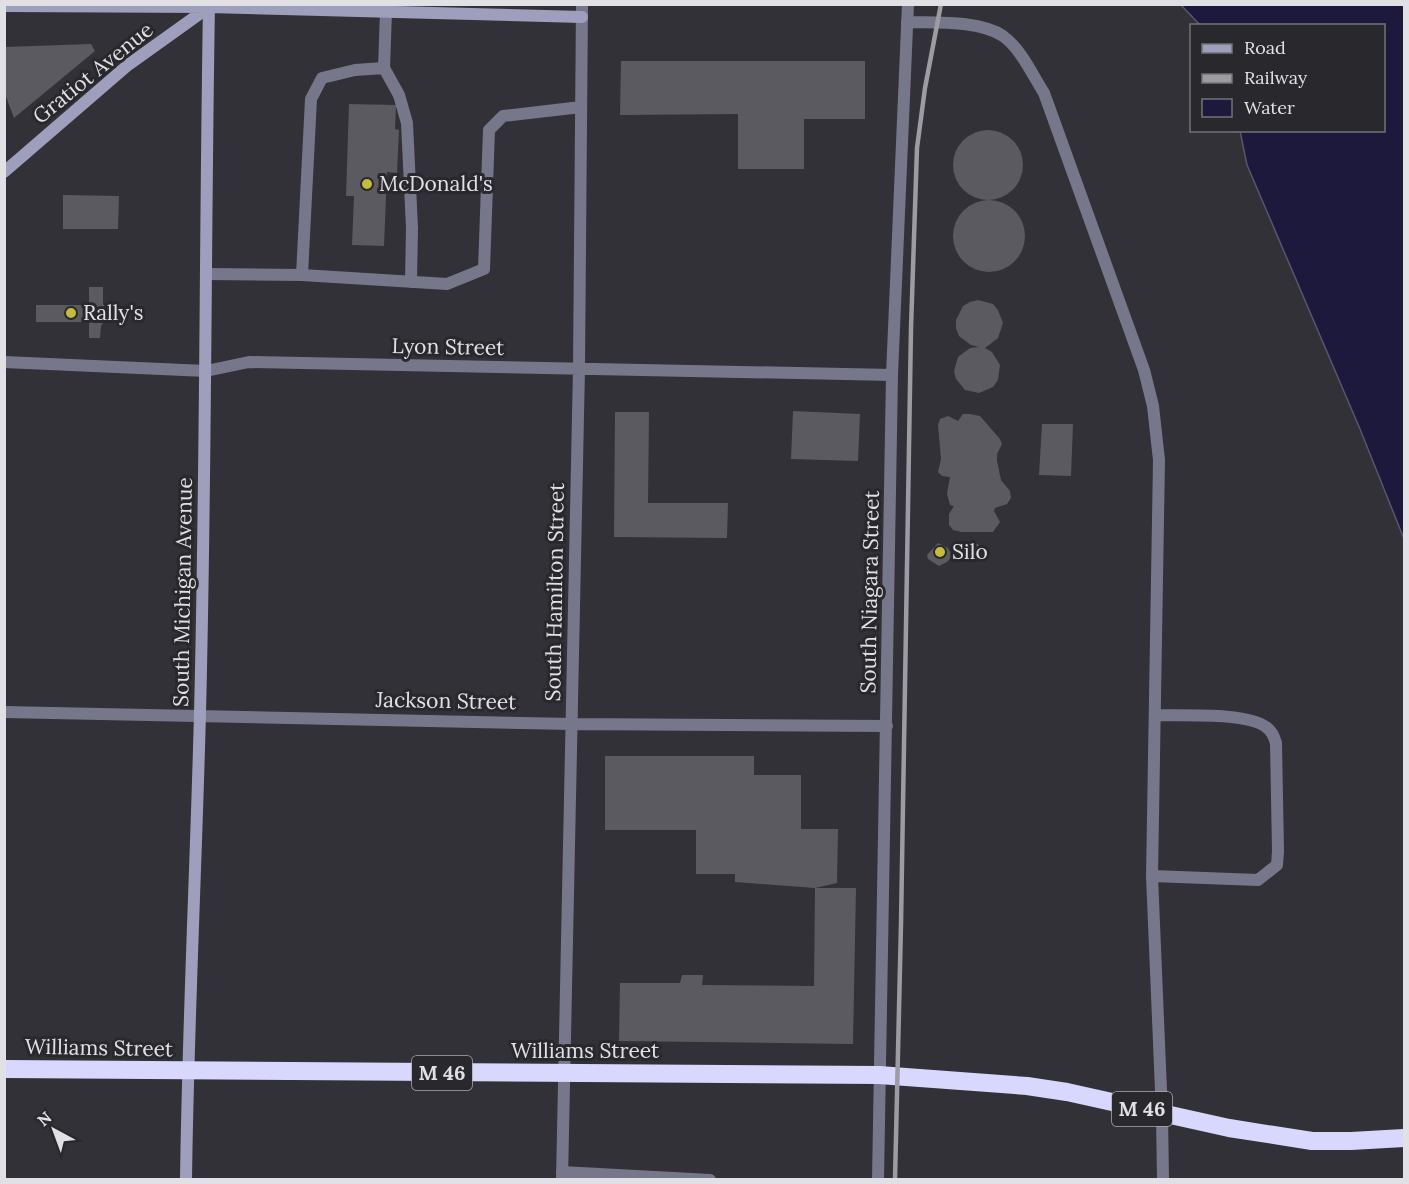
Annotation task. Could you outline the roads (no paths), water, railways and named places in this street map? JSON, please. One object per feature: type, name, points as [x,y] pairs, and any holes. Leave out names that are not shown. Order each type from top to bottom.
[{"type":"highway","name":"Williams Street","points":[[4,1069],[879,1075],[1027,1086],[1067,1092],[1229,1128],[1312,1141],[1404,1138]]},
{"type":"street","name":"South Niagara Street","points":[[878,1179],[892,375],[908,4]]},
{"type":"street","points":[[4,6],[209,6],[386,12],[582,11]]},
{"type":"street","name":"Gratiot Avenue","points":[[4,172],[128,65],[209,6]]},
{"type":"street","name":"South Michigan Avenue","points":[[186,1179],[187,1071],[200,715],[209,6]]},
{"type":"street","name":"South Hamilton Street","points":[[562,1176],[579,368],[582,11]]},
{"type":"street","points":[[386,12],[384,68],[399,95],[407,123],[412,228],[411,282]]},
{"type":"street","points":[[907,22],[980,26],[1003,36],[1020,54],[1044,93],[1144,370],[1153,406],[1159,460],[1152,876],[1162,1114],[1162,1179]]},
{"type":"street","points":[[302,275],[311,99],[322,78],[355,70],[384,68]]},
{"type":"street","points":[[207,274],[302,275],[447,284],[484,269],[489,130],[503,116],[581,107]]},
{"type":"street","name":"Lyon Street","points":[[4,362],[206,371],[249,362],[892,375]]},
{"type":"street","name":"Jackson Street","points":[[4,712],[572,724],[887,726]]},
{"type":"street","points":[[1152,876],[1258,880],[1277,865],[1278,851],[1276,743],[1272,732],[1265,726],[1247,718],[1155,715]]},
{"type":"street","points":[[562,1176],[710,1179]]},
{"type":"water","points":[[1181,5],[1404,5],[1404,539],[1360,429],[1247,165],[1240,132],[1385,132],[1385,24],[1199,24]]},
{"type":"railway","points":[[895,1180],[911,328],[917,148],[925,88],[941,4]]},
{"type":"place","name":"McDonald's","points":[[367,184]]},
{"type":"place","name":"Rally's","points":[[71,313]]},
{"type":"place","name":"Silo","points":[[940,552]]}]
